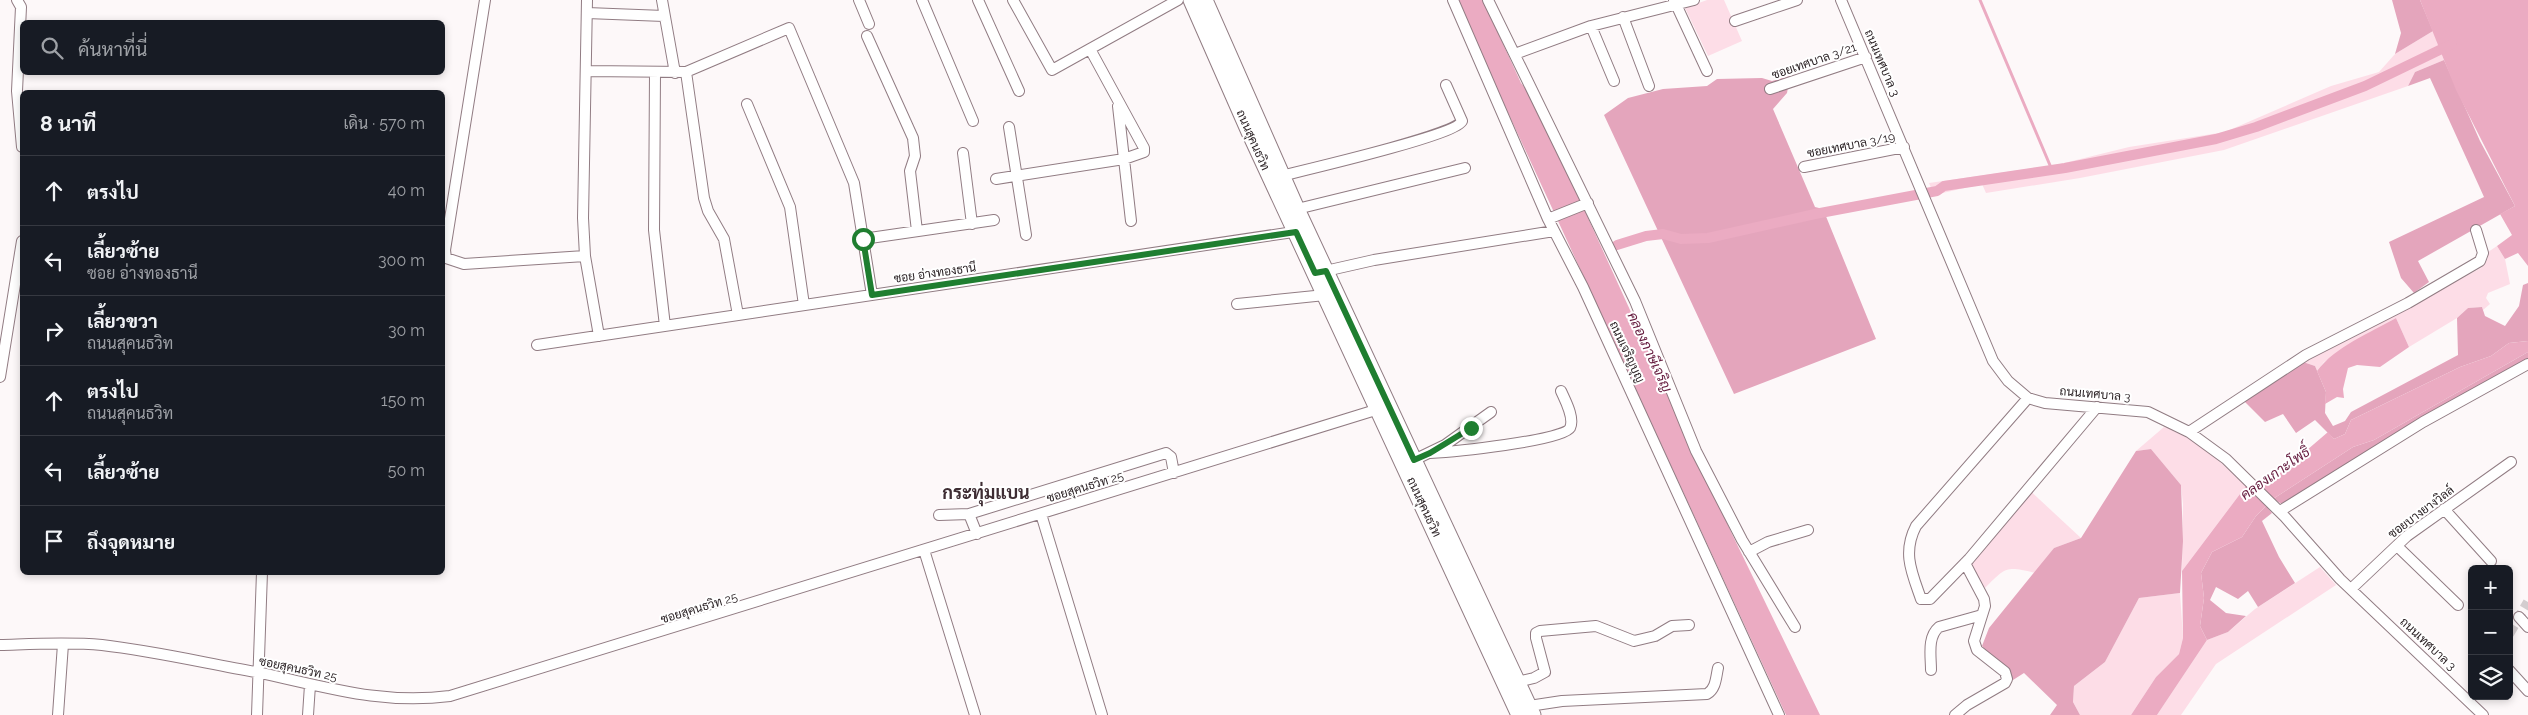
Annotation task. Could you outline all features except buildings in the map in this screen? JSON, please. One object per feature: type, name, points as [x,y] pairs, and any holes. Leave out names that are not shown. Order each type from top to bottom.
[{"type":"main road","name":"ถนนสุคนธวิท","points":[[1191,0],[1277,177],[1297,209],[1301,231]]},
{"type":"main road","name":"ถนนสุคนธวิท","points":[[1205,0],[1301,231],[1527,712]]},
{"type":"main road","name":"ถนนสุคนธวิท","points":[[1321,272],[1325,295],[1414,460],[1517,682],[1527,712]]},
{"type":"street","points":[[17,0],[21,7],[21,20]]},
{"type":"street","points":[[485,0],[445,250],[446,258],[464,264],[585,256]]},
{"type":"street","points":[[587,0],[583,185],[585,256],[599,336]]},
{"type":"street","points":[[662,0],[675,73]]},
{"type":"street","points":[[859,0],[869,24]]},
{"type":"street","points":[[922,0],[973,121]]},
{"type":"street","points":[[978,0],[1019,92]]},
{"type":"street","points":[[1013,0],[1052,70],[1178,0]]},
{"type":"street","name":"ถนนเจริญบุญ","points":[[1453,0],[1551,218],[1554,231],[1583,287],[1779,715]]},
{"type":"street","points":[[1488,0],[1647,326],[1696,451],[1749,552],[1795,628]]},
{"type":"street","points":[[1515,54],[1590,26],[1694,0]]},
{"type":"street","points":[[1735,22],[1797,0]]},
{"type":"street","name":"ถนนเทศบาล 3","points":[[1841,0],[1993,360],[2008,381],[2028,398],[2045,403],[2148,412],[2189,432],[2226,459],[2251,483],[2351,589],[2483,715]]},
{"type":"street","points":[[1676,3],[1707,72]]},
{"type":"street","points":[[587,13],[664,16]]},
{"type":"street","points":[[1623,17],[1649,86]]},
{"type":"street","points":[[1590,26],[1614,81]]},
{"type":"street","points":[[586,71],[686,72],[790,28],[850,170],[872,295]]},
{"type":"street","points":[[20,35],[18,91],[20,119]]},
{"type":"street","points":[[867,36],[913,138],[914,156],[910,171],[917,231]]},
{"type":"street","points":[[996,179],[1124,159],[1145,150],[1090,49]]},
{"type":"street","name":"ซอยเทศบาล 3/21","points":[[1770,89],[1866,57]]},
{"type":"street","points":[[686,72],[704,198],[708,211],[724,239],[738,315]]},
{"type":"street","points":[[656,73],[654,230],[665,326]]},
{"type":"street","points":[[1277,177],[1423,139],[1459,126],[1462,121],[1446,85]]},
{"type":"street","points":[[1117,100],[1131,221]]},
{"type":"street","points":[[747,104],[790,207],[804,305]]},
{"type":"street","points":[[1009,126],[1026,235]]},
{"type":"street","name":"ซอยเทศบาล 3/19","points":[[1804,167],[1904,147]]},
{"type":"street","points":[[962,153],[972,224]]},
{"type":"street","points":[[1297,209],[1465,168]]},
{"type":"street","points":[[1551,218],[1586,204]]},
{"type":"street","points":[[863,239],[994,220]]},
{"type":"street","points":[[2189,432],[2306,355],[2408,304],[2480,261],[2483,254],[2476,230]]},
{"type":"street","name":"ซอย อ่างทองธานี","points":[[537,345],[1301,231]]},
{"type":"street","points":[[1321,272],[1374,260],[1554,231]]},
{"type":"street","points":[[0,377],[20,253]]},
{"type":"street","points":[[1236,304],[1325,295]]},
{"type":"street","points":[[2276,508],[2423,422],[2528,364]]},
{"type":"street","points":[[1430,453],[1524,442],[1556,436],[1567,431],[1571,427],[1571,418],[1561,391]]},
{"type":"street","points":[[2028,398],[1916,526],[1911,536],[1908,555],[1921,599],[1930,599],[1965,563],[2097,407]]},
{"type":"street","name":"ซอยสุคนธวิท 25","points":[[0,645],[102,645],[257,673],[379,698],[426,699],[469,692],[1384,407]]},
{"type":"street","points":[[1414,460],[1430,453],[1491,412]]},
{"type":"street","points":[[939,515],[969,514],[1166,453],[1170,457],[1174,473]]},
{"type":"street","name":"ซอยบางยางวิลล์","points":[[2351,589],[2397,546],[2511,462]]},
{"type":"street","points":[[2444,510],[2491,561]]},
{"type":"street","points":[[969,514],[977,534]]},
{"type":"street","points":[[1041,514],[1102,715]]},
{"type":"street","points":[[1749,552],[1768,542],[1808,530]]},
{"type":"street","points":[[2397,546],[2458,605]]},
{"type":"street","points":[[924,550],[975,715]]},
{"type":"street","points":[[1954,715],[1967,705],[2005,683],[2007,679],[2005,672],[1977,650],[1975,646],[1974,641],[1985,606],[1984,599],[1965,563]]},
{"type":"street","points":[[257,715],[262,575]]},
{"type":"street","points":[[1931,670],[1931,642],[1935,631],[1939,627],[1982,615]]},
{"type":"street","points":[[2519,617],[2528,627]]},
{"type":"street","points":[[1517,682],[1534,678],[1545,672],[1536,638],[1536,633],[1540,631],[1596,626],[1634,641],[1655,636],[1672,626],[1689,626]]},
{"type":"street","points":[[58,715],[63,644]]},
{"type":"street","points":[[1527,712],[1562,701],[1707,694],[1711,692],[1714,686],[1718,668]]},
{"type":"street","points":[[2513,674],[2528,691]]},
{"type":"street","points":[[308,715],[310,685]]},
{"type":"shaded area","points":[[1456,0],[1483,0],[1521,83],[1533,97],[1732,534],[1820,715],[1786,715]]},
{"type":"shaded area","points":[[1707,0],[1724,0],[1742,41],[1708,56],[1685,8]]},
{"type":"shaded area","points":[[2392,0],[2420,0],[2433,31],[2395,54],[2401,33]]},
{"type":"shaded area","points":[[2420,0],[2528,0],[2528,266],[2518,253],[2505,259],[2497,246],[2512,235],[2500,214],[2515,206],[2456,90]]},
{"type":"shaded area","points":[[2433,31],[2444,60],[2415,72],[2408,86],[2224,150],[2080,178],[1986,193],[1982,184],[1934,195],[1929,183],[2056,165],[2129,147],[2225,132],[2331,86],[2379,72],[2395,54]]},
{"type":"shaded area","points":[[2444,60],[2480,141],[2515,206],[2418,261],[2429,282],[2414,293],[2401,278],[2389,242],[2484,197],[2430,78],[2408,86],[2415,72]]},
{"type":"shaded area","points":[[1790,76],[1787,93],[1773,109],[1815,207],[1823,209],[1876,339],[1734,394],[1604,115],[1628,98],[1663,89],[1707,86],[1717,79],[1762,78],[1772,81]]},
{"type":"shaded area","points":[[2497,246],[2505,259],[2510,284],[2488,293],[2486,298],[2490,304],[2483,310],[2482,307],[2468,308],[2457,318],[2409,347],[2396,318],[2324,362],[2317,371],[2315,366],[2303,362],[2481,268],[2488,258],[2488,252]]},
{"type":"shaded area","points":[[2528,283],[2528,341],[2509,343],[2491,356],[2460,367],[2351,420],[2345,434],[2334,439],[2315,420],[2296,433],[2283,414],[2265,422],[2243,400],[2303,362],[2315,366],[2326,392],[2325,413],[2333,426],[2345,421],[2351,412],[2458,355],[2457,318],[2468,308],[2482,307],[2485,316],[2505,326],[2519,306],[2523,285]]},
{"type":"shaded area","points":[[2396,318],[2409,347],[2380,367],[2357,365],[2348,368],[2343,389],[2344,398],[2337,397],[2325,404],[2326,392],[2317,371],[2343,347]]},
{"type":"shaded area","points":[[2528,341],[2528,352],[2374,440],[2353,447],[2273,499],[2256,516],[2242,537],[2212,552],[2201,573],[2204,598],[2200,626],[2207,640],[2157,715],[2131,715],[2156,677],[2179,654],[2183,638],[2182,571],[2246,486],[2273,479],[2328,432],[2334,439],[2345,434],[2351,420],[2460,367],[2491,356],[2509,343]]},
{"type":"shaded area","points":[[2528,352],[2528,361],[2282,504],[2273,499],[2353,447],[2374,440]]},
{"type":"shaded area","points":[[2164,427],[2187,436],[2198,443],[2246,486],[2182,571],[2183,504],[2181,485],[2151,449],[2136,451]]},
{"type":"shaded area","points":[[2151,449],[2181,485],[2183,541],[2180,593],[2139,598],[2105,662],[2074,686],[2073,702],[2080,715],[2050,715],[2057,705],[2024,673],[2013,680],[1982,646],[1989,628],[2054,548],[2081,538],[2136,451]]},
{"type":"shaded area","points":[[2025,486],[2081,538],[2054,548],[2035,573],[2018,569],[2007,570],[2002,572],[1985,588],[1961,561]]},
{"type":"shaded area","points":[[2266,506],[2272,513],[2262,521],[2279,557],[2295,583],[2258,607],[2248,591],[2238,599],[2216,587],[2210,600],[2226,613],[2246,616],[2228,632],[2207,640],[2200,626],[2204,598],[2201,573],[2212,552],[2242,537],[2256,516]]},
{"type":"shaded area","points":[[2320,567],[2336,585],[2216,664],[2181,715],[2157,715],[2207,640],[2228,632],[2255,609]]},
{"type":"shaded area","points":[[2180,593],[2183,638],[2179,654],[2156,677],[2131,715],[2080,715],[2073,702],[2074,686],[2105,662],[2139,598]]},
{"type":"waterway","points":[[1980,0],[2052,170]]},
{"type":"waterway","points":[[1617,245],[1646,236],[1663,234],[1681,239],[1708,238],[1815,214],[1937,191],[1944,186],[2065,168],[2216,139],[2256,127],[2365,86],[2452,44]]},
{"type":"tunnel","points":[[2513,627],[2528,602]]},
{"type":"district","name":"กระทุ่มแบน","points":[[986,492]]},
{"type":"route","points":[[863,239],[872,295],[1296,232],[1315,273],[1326,271],[1414,460],[1430,453],[1471,428]]},
{"type":"water label","name":"คลองภาษีเจริญ","points":[[1650,352]]},
{"type":"water label","name":"คลองเกาะโพธิ์","points":[[2275,473]]}]
